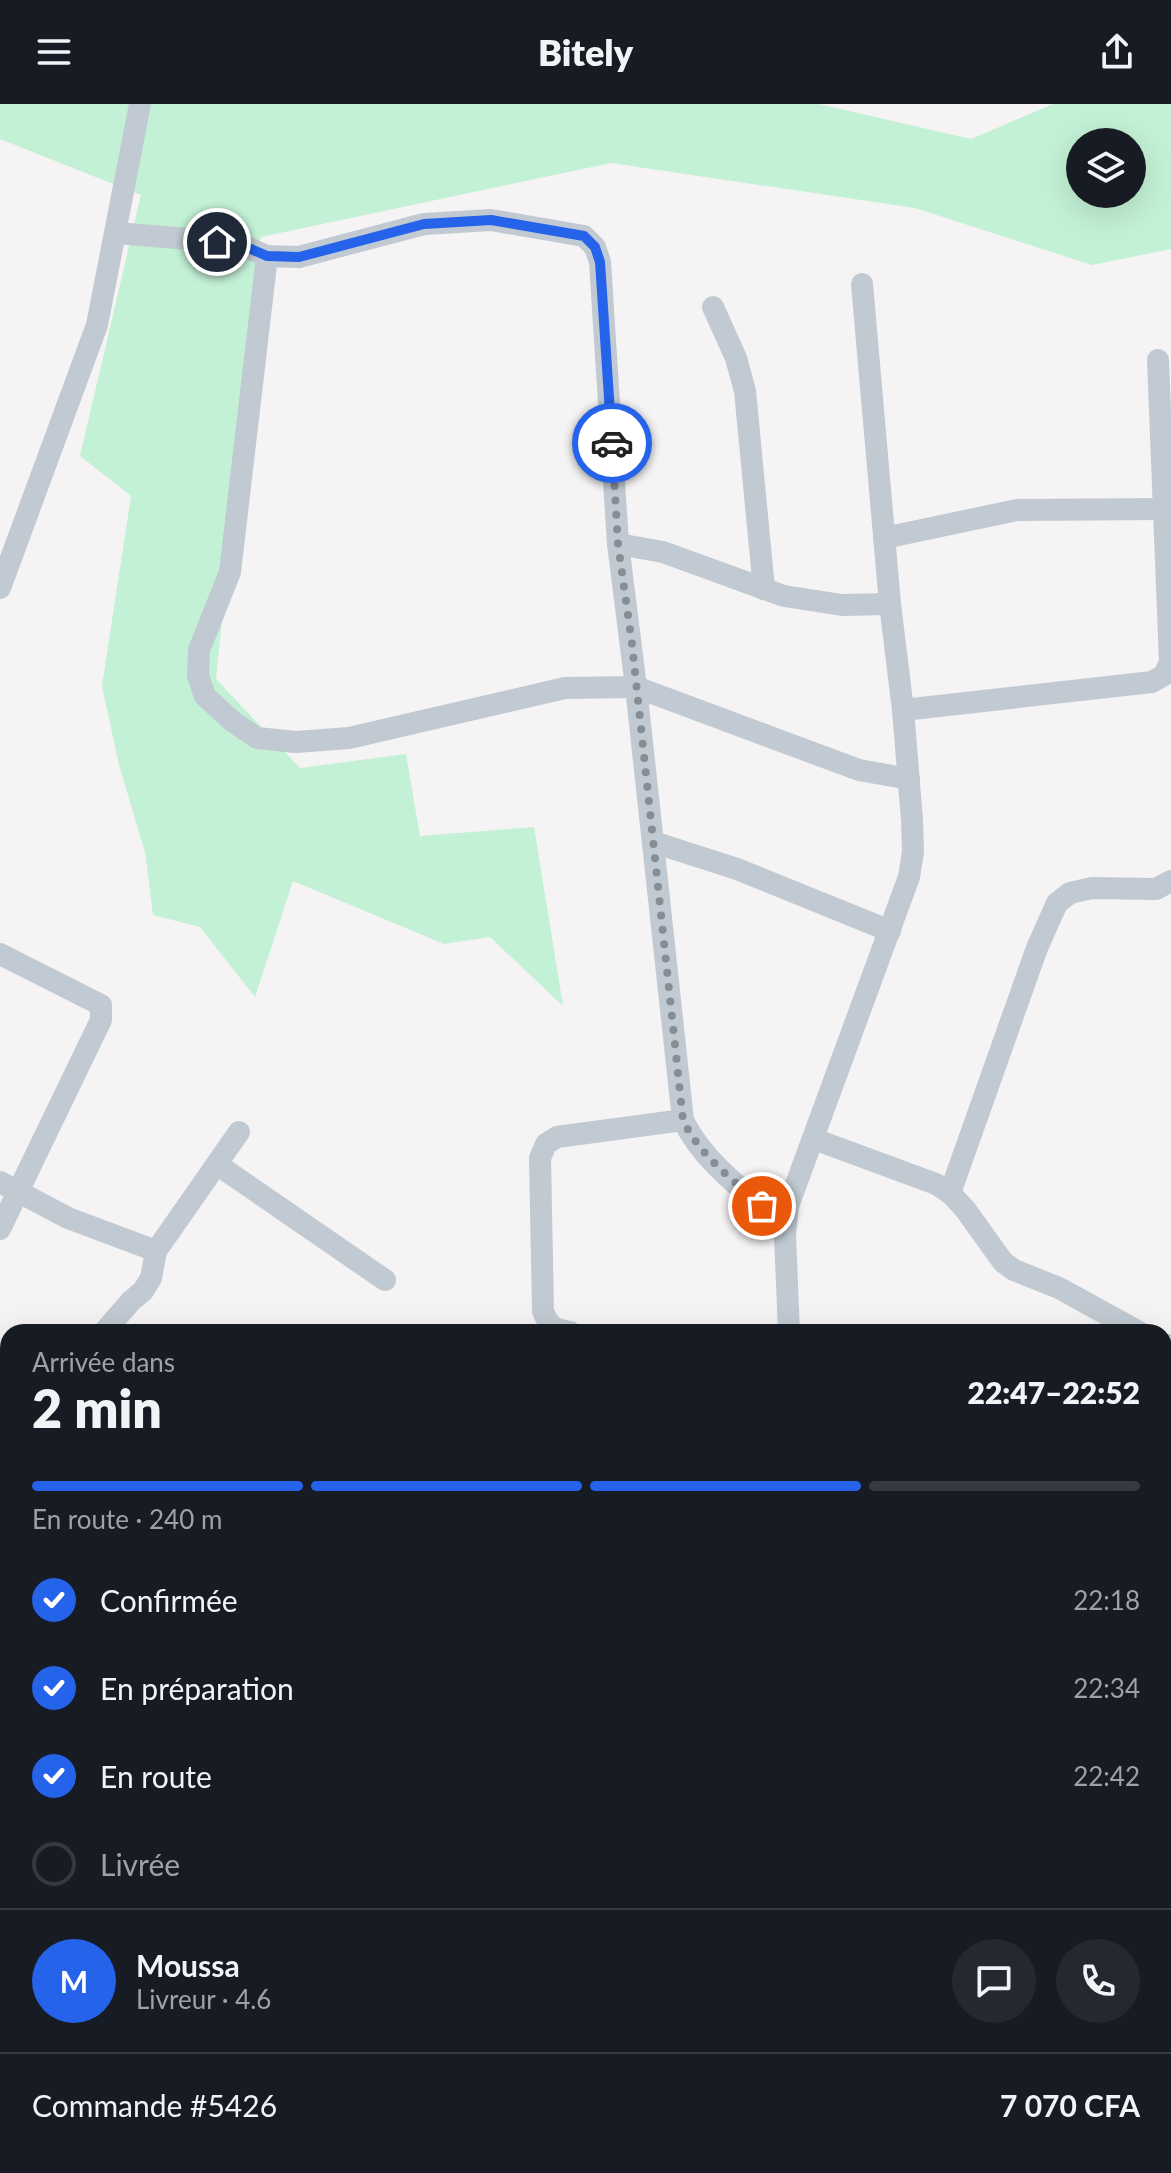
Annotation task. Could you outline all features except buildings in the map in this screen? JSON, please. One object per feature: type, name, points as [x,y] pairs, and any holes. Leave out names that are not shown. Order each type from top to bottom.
[{"type":"street","points":[[0,588],[97,325],[140,104]]},
{"type":"street","points":[[116,233],[237,243],[267,256],[299,257],[424,224],[491,220],[584,236],[595,247],[600,262],[618,544],[683,1120],[691,1136],[716,1165],[785,1226]]},
{"type":"street","points":[[267,256],[230,572],[199,650],[198,676],[205,696],[232,721],[257,738],[296,742],[349,738],[565,688],[636,687],[859,770],[909,779]]},
{"type":"street","points":[[789,1324],[785,1226],[788,1206],[890,931],[909,877],[913,852],[903,710],[890,604],[862,284]]},
{"type":"street","points":[[713,307],[736,358],[745,391],[764,589]]},
{"type":"street","points":[[903,710],[1152,682],[1164,675],[1170,662],[1158,360]]},
{"type":"street","points":[[884,538],[1017,510],[1164,509]]},
{"type":"street","points":[[618,544],[663,552],[784,596],[842,605],[890,604]]},
{"type":"street","points":[[653,842],[737,869],[890,931]]},
{"type":"street","points":[[950,1193],[1037,948],[1057,903],[1070,893],[1092,888],[1156,889],[1171,881]]},
{"type":"street","points":[[0,954],[101,1005],[102,1011],[101,1020],[8,1188],[0,1229]]},
{"type":"street","points":[[548,1324],[543,1311],[540,1158],[546,1144],[557,1137],[683,1120]]},
{"type":"street","points":[[111,1324],[143,1291],[151,1278],[156,1251],[239,1132]]},
{"type":"street","points":[[814,1139],[936,1184],[950,1193],[1003,1262],[1124,1324]]},
{"type":"street","points":[[218,1165],[385,1280]]},
{"type":"street","points":[[8,1188],[68,1218],[156,1251]]},
{"type":"green space","points":[[0,104],[819,104],[971,139],[1053,104],[1171,104],[1171,249],[1092,265],[915,208],[611,163],[261,237],[216,679],[300,768],[406,754],[420,836],[534,827],[563,1006],[490,937],[444,944],[293,881],[255,997],[200,927],[153,915],[145,852],[119,765],[102,686],[131,496],[80,456],[141,195],[0,139]]},
{"type":"way so far","points":[[612,443],[618,544],[632,644],[683,1120],[691,1136],[716,1165],[762,1206]]},
{"type":"route","points":[[217,242],[237,243],[267,256],[299,257],[424,224],[491,220],[584,236],[595,247],[600,262],[612,443]]}]
